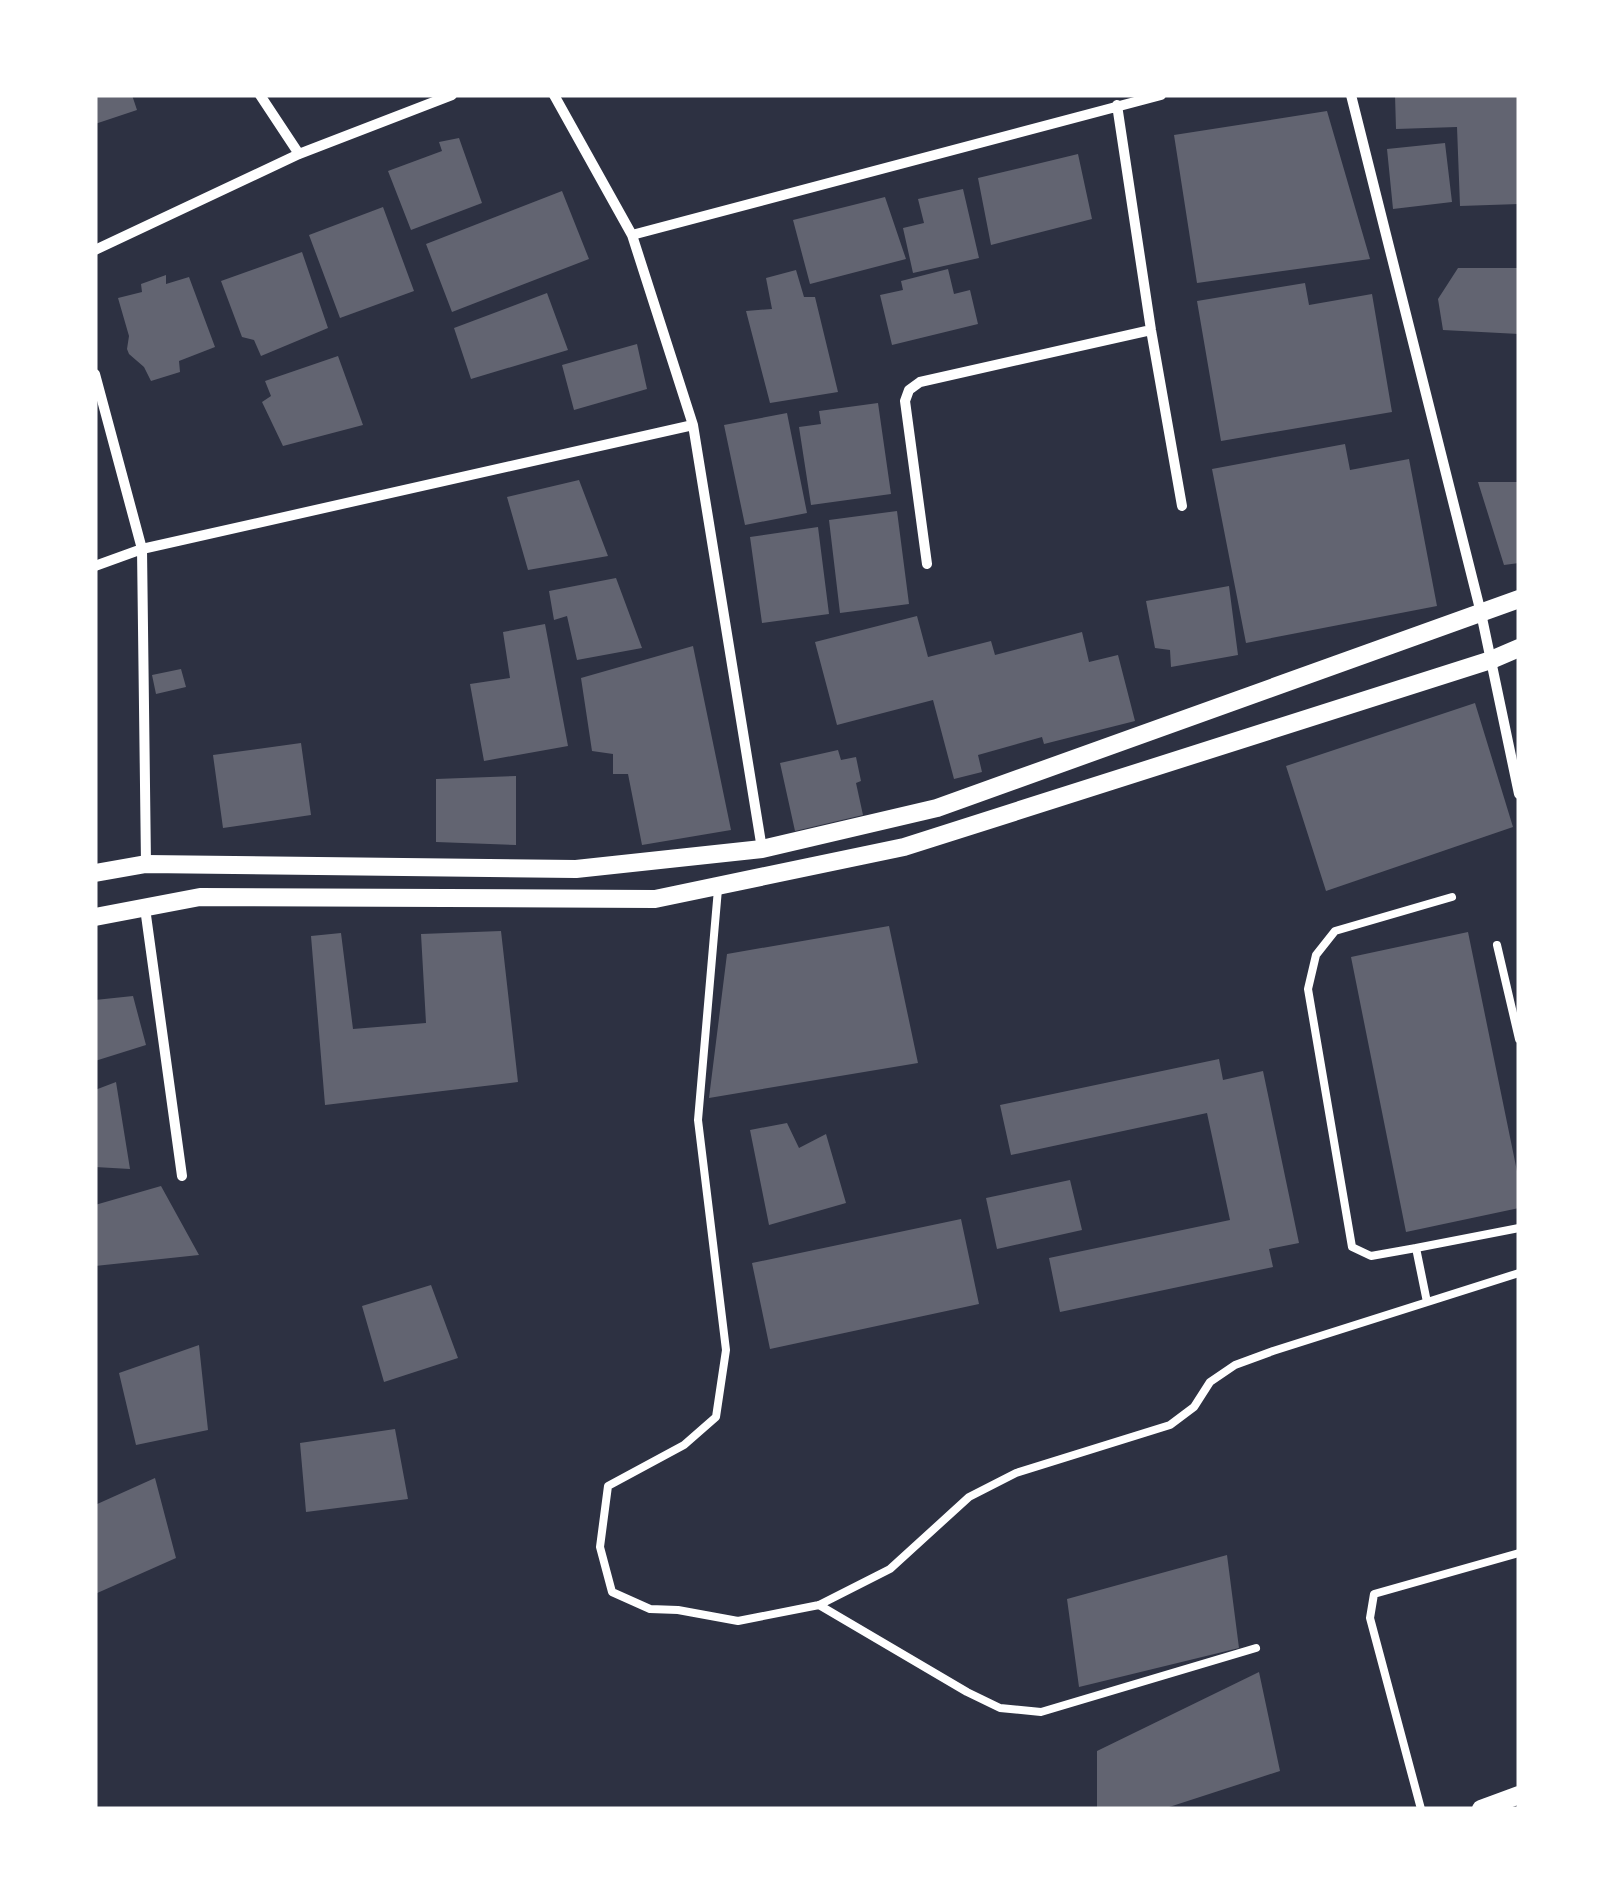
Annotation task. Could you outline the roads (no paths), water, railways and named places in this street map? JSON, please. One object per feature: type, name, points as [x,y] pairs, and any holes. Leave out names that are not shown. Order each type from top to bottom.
[{"type":"street","points":[[260,95],[299,154]]},
{"type":"street","points":[[95,250],[299,154],[452,95]]},
{"type":"street","points":[[554,95],[632,236],[694,425],[762,849]]},
{"type":"street","points":[[632,236],[1161,95]]},
{"type":"street","points":[[1352,95],[1480,613],[1519,794]]},
{"type":"street","points":[[1117,105],[1150,330],[1182,506]]},
{"type":"street","points":[[927,564],[905,401],[909,390],[920,382],[1150,330]]},
{"type":"street","points":[[95,374],[142,549],[146,864]]},
{"type":"street","points":[[95,566],[142,549],[694,425]]},
{"type":"street","points":[[95,874],[146,864],[576,869],[762,849],[937,808],[1519,599]]},
{"type":"street","points":[[95,917],[200,897],[654,899],[904,847],[1519,648]]},
{"type":"street","points":[[145,908],[182,1176]]},
{"type":"street","points":[[1481,1809],[1519,1795]]},
{"type":"lane","points":[[718,886],[698,1120],[726,1350],[716,1417],[684,1445],[608,1486],[600,1547],[612,1592],[650,1609],[738,1621],[819,1605],[890,1568],[969,1498],[1016,1473],[1170,1425],[1194,1407],[1210,1382],[1235,1365],[1519,1272]]},
{"type":"lane","points":[[1452,897],[1335,931],[1316,955],[1308,988],[1352,1247],[1371,1256],[1519,1228]]},
{"type":"lane","points":[[1497,946],[1519,1039]]},
{"type":"lane","points":[[1416,1248],[1428,1302]]},
{"type":"lane","points":[[1421,1809],[1370,1618],[1374,1594],[1519,1552]]},
{"type":"lane","points":[[819,1605],[967,1692],[1000,1708],[1027,1711],[1041,1712],[1256,1648]]}]
